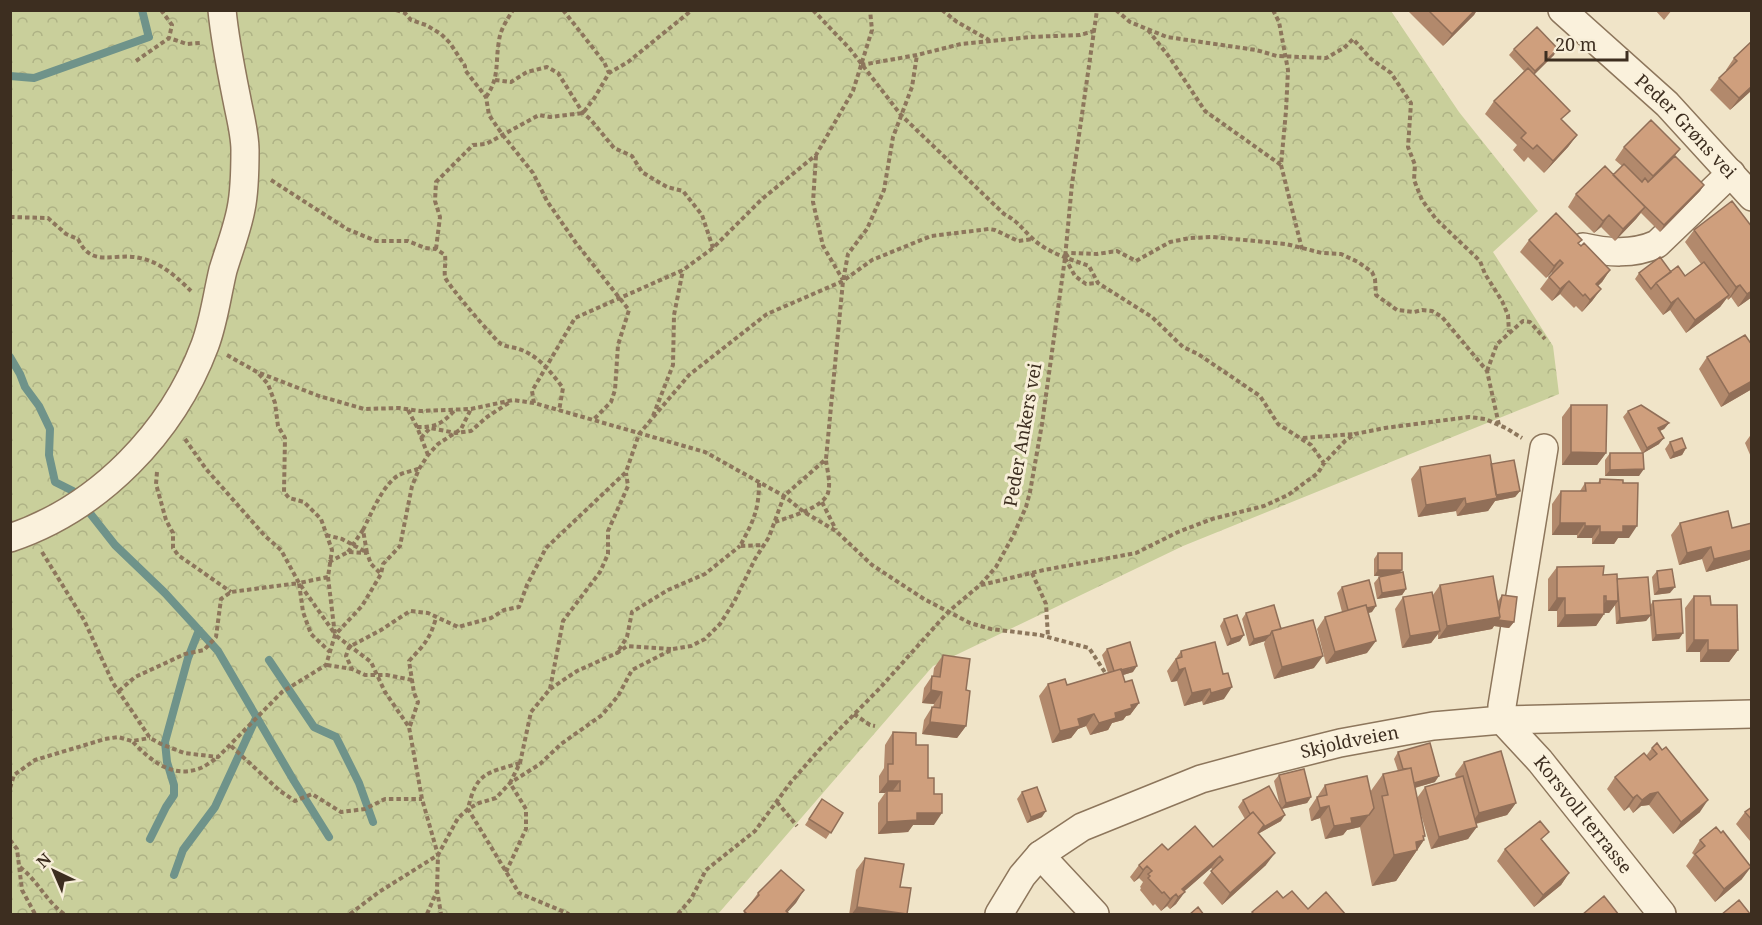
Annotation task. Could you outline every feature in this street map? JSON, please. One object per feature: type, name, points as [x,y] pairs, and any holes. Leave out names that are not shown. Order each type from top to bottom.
[{"type":"street","points":[[20,535],[88,498],[110,482],[141,450],[173,408],[196,367],[206,343],[242,208],[244,180],[245,147],[225,43],[222,10]]},
{"type":"street","name":"Peder Grøns vei","points":[[1562,10],[1667,104],[1752,197]]},
{"type":"street","points":[[1582,247],[1621,252],[1646,249],[1657,244],[1731,173]]},
{"type":"street","points":[[1502,720],[1502,706],[1544,448]]},
{"type":"street","name":"Skjoldveien","points":[[999,915],[1022,876],[1040,855],[1059,841],[1082,827],[1201,779],[1340,742],[1415,728],[1502,720],[1752,714]]},
{"type":"street","name":"Korsvoll terrasse","points":[[1502,720],[1540,760],[1662,915]]},
{"type":"street","points":[[1040,855],[1095,915]]},
{"type":"path","points":[[136,61],[169,38],[172,25],[161,10]]},
{"type":"path","points":[[396,10],[441,34],[457,53],[465,70],[486,97],[489,115],[533,173],[547,201],[576,243],[629,309],[618,345],[615,390],[611,402],[593,420]]},
{"type":"path","points":[[486,97],[494,86],[499,40],[504,24],[513,10]]},
{"type":"path","points":[[563,10],[604,62],[609,73]]},
{"type":"path","points":[[436,249],[440,217],[435,201],[436,182],[473,146],[486,144],[539,115],[550,117],[583,113],[595,98],[609,73],[627,62],[692,10]]},
{"type":"path","points":[[813,10],[850,49],[901,115],[1004,214],[1018,221],[1033,239],[1044,247],[1065,258],[1089,266],[1098,283],[1152,317],[1183,347],[1198,354],[1260,396],[1278,424],[1303,438],[1317,451],[1324,463]]},
{"type":"path","points":[[534,403],[532,391],[576,318],[683,270],[713,248],[762,199],[816,155],[852,91],[872,30],[870,10]]},
{"type":"path","points":[[942,10],[957,22],[990,40]]},
{"type":"path","name":"Peder Ankers vei","points":[[678,915],[691,899],[706,870],[755,831],[791,782],[948,612],[980,585],[996,567],[1026,507],[1042,424],[1065,258],[1072,184],[1097,10]]},
{"type":"path","points":[[1116,10],[1130,22],[1167,37],[1206,41],[1285,56],[1326,58],[1344,48],[1353,39],[1371,58],[1391,73],[1411,103],[1408,147],[1415,165],[1414,180],[1422,200],[1437,219],[1480,261],[1508,315],[1509,332]]},
{"type":"path","points":[[1273,10],[1279,22],[1288,70],[1281,165],[1303,249]]},
{"type":"path","points":[[1148,30],[1170,58],[1205,111],[1281,165]]},
{"type":"path","points":[[861,65],[961,44],[990,40],[1080,35],[1094,31]]},
{"type":"path","points":[[169,38],[187,44],[225,43]]},
{"type":"path","points":[[775,522],[804,512],[822,502],[827,494],[829,482],[826,459],[843,281],[848,254],[867,229],[884,190],[893,137],[912,87],[917,55]]},
{"type":"path","points":[[495,80],[512,82],[527,72],[547,67],[558,74],[583,113],[614,148],[632,156],[642,172],[667,187],[683,190],[702,215],[713,248]]},
{"type":"path","points":[[816,155],[813,202],[823,246],[843,281]]},
{"type":"path","points":[[244,180],[250,184],[272,179],[319,213],[347,229],[376,241],[408,241],[425,248],[436,249],[445,255],[447,266],[445,277],[449,286],[468,305],[492,336],[503,345],[534,356],[547,367],[563,388],[559,411]]},
{"type":"path","points":[[10,217],[48,219],[66,234],[78,239],[83,250],[91,256],[139,258],[155,263],[180,280],[196,297],[216,303]]},
{"type":"path","points":[[550,689],[563,621],[600,572],[608,554],[608,531],[628,486],[626,472],[639,434],[689,375],[767,314],[843,281],[872,260],[931,236],[989,229],[1018,241],[1033,239]]},
{"type":"path","points":[[1065,258],[1071,253],[1097,254],[1117,251],[1136,261],[1170,242],[1202,237],[1264,241],[1341,254],[1372,272],[1376,295],[1397,310],[1432,311],[1442,317],[1487,371],[1499,425],[1485,419],[1469,417],[1355,434],[1303,438]]},
{"type":"path","points":[[1065,258],[1075,276],[1086,284],[1098,283]]},
{"type":"path","points":[[651,420],[673,365],[674,315],[683,270]]},
{"type":"path","points":[[1487,371],[1497,344],[1524,321],[1530,322],[1545,339]]},
{"type":"path","points":[[237,361],[257,372],[319,396],[364,410],[471,409],[513,400],[534,403],[705,452],[784,496],[804,512],[836,531],[872,565],[948,612],[970,624],[1048,637],[1089,648],[1110,679]]},
{"type":"path","points":[[132,741],[148,758],[170,771],[199,769],[231,746],[282,692],[326,664],[335,635],[328,577],[332,550],[321,519],[304,502],[289,498],[284,492],[285,438],[278,426],[275,403],[268,384],[257,372]]},
{"type":"path","points":[[417,427],[456,433],[471,432],[487,417],[513,400]]},
{"type":"path","points":[[173,408],[180,431],[191,449],[265,536],[281,550],[299,583],[335,635],[370,662],[385,692],[410,727],[422,799],[438,855],[437,890],[441,915]]},
{"type":"path","points":[[407,409],[428,455]]},
{"type":"path","points":[[421,438],[430,428],[443,423],[456,409]]},
{"type":"path","points":[[335,635],[362,606],[381,574],[382,564],[400,546],[412,486],[419,468],[438,444],[461,429],[471,409]]},
{"type":"path","points":[[980,585],[1136,553],[1212,519],[1264,506],[1288,495],[1318,473],[1344,441],[1355,434]]},
{"type":"path","points":[[141,450],[158,474],[156,484],[166,520],[173,532],[173,549],[178,555],[231,592]]},
{"type":"path","points":[[510,783],[520,763],[531,712],[550,689],[577,671],[627,646],[673,649],[691,646],[705,639],[720,624],[765,545],[784,496],[826,459]]},
{"type":"path","points":[[329,562],[348,552],[378,501],[398,475],[419,468]]},
{"type":"path","points":[[352,669],[346,656],[349,647],[410,611],[428,613],[458,627],[491,618],[504,610],[519,607],[527,585],[546,548],[626,472]]},
{"type":"path","points":[[617,653],[627,637],[632,612],[668,590],[705,574],[740,546],[750,529],[759,504],[759,482]]},
{"type":"path","points":[[822,502],[836,531]]},
{"type":"path","points":[[363,530],[371,564],[381,574]]},
{"type":"path","points":[[20,535],[84,620],[118,691],[150,738],[184,753],[218,757]]},
{"type":"path","points":[[325,535],[353,544],[367,553]]},
{"type":"path","points":[[740,546],[765,545]]},
{"type":"path","points":[[348,552],[367,553]]},
{"type":"path","points":[[1032,573],[1046,604],[1048,637]]},
{"type":"path","points":[[118,691],[135,677],[185,654],[204,650],[216,637],[221,599],[231,592],[328,577]]},
{"type":"path","points":[[299,583],[303,612],[311,634],[330,652]]},
{"type":"path","points":[[410,727],[418,702],[414,693],[409,661],[432,634],[436,618]]},
{"type":"path","points":[[350,915],[379,892],[438,855],[459,818],[468,809],[496,798],[510,783],[540,764],[561,744],[602,715],[618,696],[632,670],[673,649]]},
{"type":"path","points":[[326,664],[352,669],[364,675],[378,674],[412,680]]},
{"type":"path","points":[[854,714],[873,728]]},
{"type":"path","points":[[10,788],[12,776],[35,760],[64,750],[118,737],[132,741],[150,738]]},
{"type":"path","points":[[231,746],[280,791],[295,801],[312,794],[341,812],[365,809],[385,799],[422,799]]},
{"type":"path","points":[[520,763],[486,773],[472,790],[468,809],[519,893],[569,915]]},
{"type":"path","points":[[506,872],[526,829],[526,809],[510,783]]},
{"type":"path","points":[[777,802],[797,826]]},
{"type":"path","points":[[10,840],[17,849],[22,890],[35,914]]},
{"type":"path","points":[[19,867],[33,877],[50,904],[64,915]]},
{"type":"path","points":[[427,915],[437,890]]},
{"type":"green space","points":[[10,11],[1391,11],[1459,112],[1538,211],[1493,252],[1553,346],[1559,394],[1183,546],[933,666],[718,914],[11,914]]},
{"type":"building","points":[[1428,10],[1475,10],[1452,34]]},
{"type":"building","points":[[1537,27],[1558,49],[1535,71],[1514,49]]},
{"type":"building","points":[[1752,41],[1752,86],[1739,98],[1719,78],[1737,61],[1734,58]]},
{"type":"building","points":[[1528,68],[1570,111],[1561,119],[1577,135],[1553,161],[1537,145],[1533,149],[1521,138],[1526,133],[1494,101]]},
{"type":"building","points":[[1651,120],[1680,149],[1653,176],[1624,147]]},
{"type":"building","points":[[1675,156],[1704,185],[1664,225],[1613,175],[1624,164],[1642,182],[1645,178],[1648,182]]},
{"type":"building","points":[[1605,166],[1645,207],[1623,229],[1609,215],[1603,221],[1576,194]]},
{"type":"building","points":[[1732,201],[1752,227],[1752,291],[1747,294],[1740,285],[1736,287],[1694,230]]},
{"type":"building","points":[[1556,213],[1582,240],[1578,243],[1581,246],[1584,243],[1610,270],[1596,284],[1601,289],[1590,300],[1569,281],[1560,289],[1549,277],[1563,263],[1560,260],[1554,266],[1529,240]]},
{"type":"building","points":[[1660,257],[1671,272],[1651,289],[1639,273]]},
{"type":"building","points":[[1704,262],[1729,295],[1695,320],[1678,298],[1671,303],[1656,283],[1678,266],[1685,276]]},
{"type":"building","points":[[1745,335],[1752,345],[1752,381],[1729,394],[1707,357]]},
{"type":"building","points":[[1571,405],[1607,405],[1606,453],[1571,452]]},
{"type":"building","points":[[1641,405],[1669,423],[1658,428],[1664,438],[1647,448],[1628,411]]},
{"type":"building","points":[[1682,438],[1686,448],[1674,453],[1670,442]]},
{"type":"building","points":[[1610,453],[1643,453],[1644,469],[1610,470]]},
{"type":"building","points":[[1490,455],[1497,498],[1466,504],[1465,498],[1426,505],[1420,467]]},
{"type":"building","points":[[1514,460],[1520,491],[1496,495],[1491,464]]},
{"type":"building","points":[[1600,479],[1638,483],[1637,526],[1623,526],[1623,532],[1600,532],[1600,526],[1585,526],[1585,523],[1560,523],[1561,491],[1586,491],[1585,483],[1600,483]]},
{"type":"building","points":[[1728,511],[1732,528],[1752,523],[1752,550],[1714,559],[1711,547],[1687,553],[1680,523]]},
{"type":"building","points":[[1378,553],[1402,553],[1402,570],[1378,570]]},
{"type":"building","points":[[1604,566],[1603,575],[1617,574],[1618,601],[1606,601],[1606,596],[1604,596],[1604,614],[1565,615],[1565,598],[1557,598],[1557,567]]},
{"type":"building","points":[[1672,569],[1675,587],[1659,589],[1657,571]]},
{"type":"building","points":[[1403,572],[1406,589],[1382,593],[1379,577]]},
{"type":"building","points":[[1493,576],[1500,617],[1447,626],[1440,585]]},
{"type":"building","points":[[1648,577],[1651,615],[1620,618],[1617,579]]},
{"type":"building","points":[[1369,580],[1376,606],[1367,608],[1366,605],[1348,610],[1342,587]]},
{"type":"building","points":[[1432,592],[1440,631],[1410,636],[1403,597]]},
{"type":"building","points":[[1502,595],[1517,597],[1514,622],[1498,620]]},
{"type":"building","points":[[1694,596],[1710,596],[1711,605],[1737,605],[1738,650],[1708,650],[1708,640],[1694,640]]},
{"type":"building","points":[[1681,599],[1683,633],[1656,635],[1653,601]]},
{"type":"building","points":[[1274,605],[1281,629],[1272,631],[1270,635],[1254,639],[1246,613]]},
{"type":"building","points":[[1366,605],[1376,641],[1335,652],[1325,617]]},
{"type":"building","points":[[1237,615],[1244,635],[1231,639],[1224,619]]},
{"type":"building","points":[[1313,620],[1323,656],[1282,667],[1272,631]]},
{"type":"building","points":[[1130,642],[1137,666],[1114,671],[1107,649]]},
{"type":"building","points":[[1215,642],[1223,674],[1228,673],[1232,687],[1211,693],[1210,689],[1192,693],[1185,668],[1179,670],[1176,659],[1182,657],[1181,651]]},
{"type":"building","points":[[943,655],[970,659],[966,690],[970,691],[966,726],[930,722],[932,707],[940,708],[942,692],[931,690],[932,676],[940,677]]},
{"type":"building","points":[[1121,669],[1125,682],[1132,680],[1139,703],[1131,705],[1132,708],[1115,713],[1116,718],[1099,723],[1094,714],[1078,719],[1080,726],[1060,731],[1048,684],[1065,679],[1067,685]]},
{"type":"building","points":[[893,732],[916,733],[916,745],[928,745],[928,778],[934,778],[934,794],[942,794],[942,813],[917,813],[917,820],[887,822],[887,791],[900,791],[900,781],[888,781],[888,764],[893,764]]},
{"type":"building","points":[[1430,743],[1439,776],[1414,783],[1411,768],[1403,769],[1398,752]]},
{"type":"building","points":[[1657,743],[1662,750],[1666,747],[1708,800],[1681,822],[1658,792],[1642,800],[1637,795],[1633,798],[1615,777],[1644,753],[1650,760],[1657,754],[1652,748]]},
{"type":"building","points":[[1501,751],[1516,803],[1479,813],[1464,762]]},
{"type":"building","points":[[1411,768],[1425,836],[1423,836],[1424,840],[1416,842],[1417,850],[1394,855],[1382,796],[1388,795],[1383,774]]},
{"type":"building","points":[[1304,769],[1311,797],[1286,803],[1279,775]]},
{"type":"building","points":[[1367,776],[1374,808],[1369,815],[1351,818],[1352,823],[1334,826],[1329,806],[1320,808],[1317,797],[1327,795],[1325,785]]},
{"type":"building","points":[[1463,776],[1477,827],[1439,837],[1425,787]]},
{"type":"building","points":[[1269,786],[1285,815],[1262,828],[1264,825],[1253,812],[1250,814],[1243,800]]},
{"type":"building","points":[[1037,787],[1046,811],[1031,817],[1022,792]]},
{"type":"building","points":[[822,799],[843,813],[831,833],[809,819]]},
{"type":"building","points":[[1752,807],[1752,820],[1745,812]]},
{"type":"building","points":[[1253,812],[1264,825],[1258,833],[1275,853],[1230,893],[1211,871],[1223,860],[1220,856],[1182,889],[1185,892],[1178,897],[1176,894],[1170,899],[1148,878],[1150,876],[1148,874],[1152,871],[1147,866],[1143,870],[1139,865],[1162,844],[1168,850],[1195,826],[1213,847]]},
{"type":"building","points":[[1540,821],[1549,832],[1541,839],[1569,873],[1543,895],[1505,849]]},
{"type":"building","points":[[1716,827],[1721,833],[1723,831],[1751,867],[1724,889],[1695,854],[1705,846],[1700,840]]},
{"type":"building","points":[[865,858],[904,864],[900,887],[911,888],[907,914],[857,907]]},
{"type":"building","points":[[781,870],[804,890],[786,911],[790,915],[748,915],[744,911]]},
{"type":"building","points":[[1277,891],[1283,898],[1292,891],[1308,909],[1326,892],[1346,915],[1255,915],[1252,912]]},
{"type":"building","points":[[1604,896],[1619,915],[1582,915]]},
{"type":"building","points":[[1739,900],[1751,915],[1721,915]]},
{"type":"building","points":[[1198,907],[1204,915],[1189,915]]},
{"type":"waterway","points":[[142,10],[148,34]]},
{"type":"waterway","points":[[10,76],[34,78],[149,37]]},
{"type":"waterway","points":[[10,357],[50,429],[49,455],[55,482],[73,491]]},
{"type":"waterway","points":[[89,512],[115,545],[165,593],[218,651],[329,837]]},
{"type":"waterway","points":[[150,839],[174,795],[165,742],[188,658],[199,630]]},
{"type":"waterway","points":[[269,660],[314,727],[336,737],[359,783],[373,822]]},
{"type":"waterway","points":[[174,875],[183,850],[215,807],[257,716]]}]
